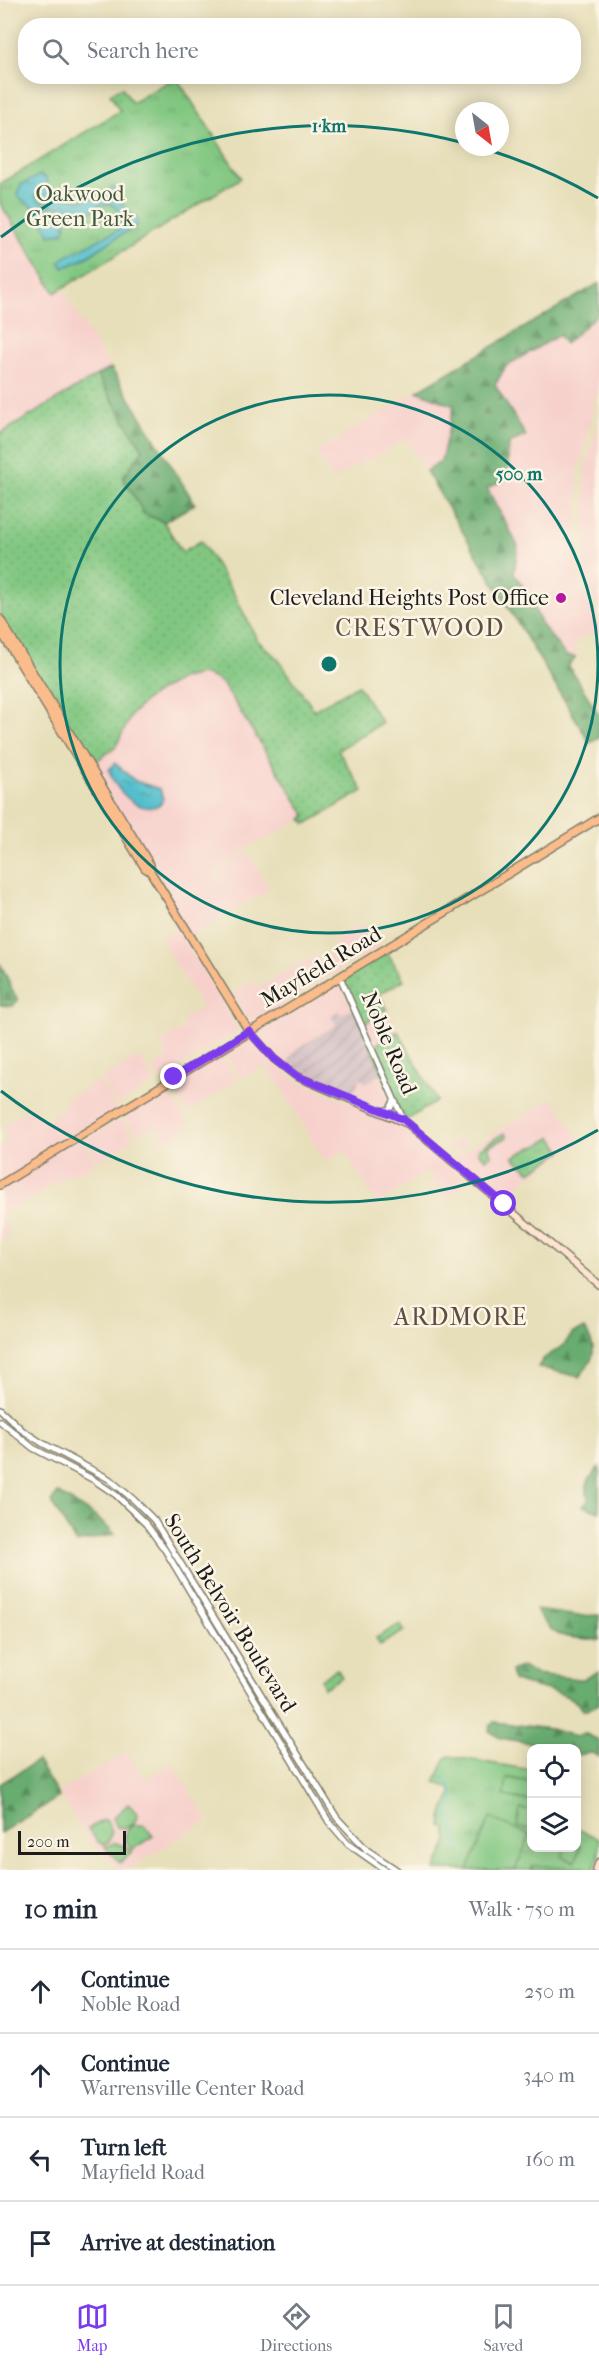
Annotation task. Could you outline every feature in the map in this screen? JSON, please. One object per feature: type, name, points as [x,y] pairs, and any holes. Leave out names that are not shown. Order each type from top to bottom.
[{"type":"main road","points":[[0,619],[150,865],[150,871],[237,1015],[249,1031],[274,1059],[296,1076],[403,1119]]},
{"type":"main road","points":[[0,630],[144,868],[150,871]]},
{"type":"main road","name":"Mayfield Road","points":[[0,1185],[599,818]]},
{"type":"main road","name":"Noble Road","points":[[403,1119],[599,1285]]},
{"type":"main road","points":[[596,1870],[599,1862]]},
{"type":"street","name":"Noble Road","points":[[340,976],[403,1119]]},
{"type":"street","points":[[383,1111],[391,1108],[394,1101]]},
{"type":"street","name":"South Belvoir Boulevard","points":[[0,1409],[22,1430],[42,1443],[109,1479],[154,1520],[337,1818],[367,1850],[397,1870]]},
{"type":"street","name":"South Belvoir Boulevard","points":[[0,1421],[33,1448],[106,1487],[146,1524],[165,1550],[329,1822],[348,1844],[385,1870]]},
{"type":"shaded area","points":[[0,203],[55,292],[62,289],[110,368],[0,434]]},
{"type":"shaded area","points":[[599,298],[599,389],[592,405],[594,408],[578,470],[577,576],[599,621],[599,635],[580,637],[577,640],[575,657],[566,656],[542,625],[528,594],[514,573],[518,546],[472,458],[484,367]]},
{"type":"shaded area","points":[[417,391],[455,406],[441,462],[426,471],[406,439],[378,455],[378,459],[366,460],[333,480],[316,452]]},
{"type":"shaded area","points":[[599,419],[599,607],[588,589],[584,573],[585,468]]},
{"type":"shaded area","points":[[201,674],[223,684],[305,816],[270,837],[252,844],[214,874],[218,877],[246,851],[270,889],[190,937],[92,764],[114,748],[132,714],[145,701],[183,678]]},
{"type":"shaded area","points":[[363,923],[378,948],[348,965],[332,941]]},
{"type":"shaded area","points":[[178,928],[239,1030],[160,1079],[152,1068],[168,1057],[159,1043],[186,1027],[182,1020],[202,1008],[160,938]]},
{"type":"shaded area","points":[[334,951],[343,966],[342,969],[253,1023],[248,1022],[231,994],[252,982],[259,987],[316,954],[320,960]]},
{"type":"shaded area","points":[[337,984],[342,986],[352,1009],[341,1015],[332,1016],[337,1024],[296,1049],[287,1065],[260,1037],[260,1031]]},
{"type":"shaded area","points":[[354,1007],[382,1073],[366,1083],[360,1078],[351,1099],[285,1068],[296,1049],[336,1025],[331,1016],[338,1011],[341,1015]]},
{"type":"shaded area","points":[[387,1009],[398,1031],[374,1046],[365,1022]]},
{"type":"shaded area","points":[[246,1039],[252,1040],[274,1064],[295,1080],[393,1120],[408,1129],[412,1127],[469,1183],[444,1199],[427,1171],[378,1204],[344,1150],[325,1162],[281,1087],[264,1065],[240,1079],[225,1054],[227,1050]]},
{"type":"shaded area","points":[[220,1055],[237,1081],[187,1113],[172,1088],[172,1084]]},
{"type":"shaded area","points":[[140,1056],[155,1083],[117,1105],[101,1079]]},
{"type":"shaded area","points":[[380,1075],[392,1103],[391,1106],[386,1108],[353,1095],[360,1077],[366,1083]]},
{"type":"shaded area","points":[[99,1080],[118,1112],[80,1136],[96,1162],[76,1174],[74,1171],[1,1217],[11,1234],[0,1241],[0,1148],[8,1143],[4,1136],[8,1132],[3,1125],[35,1106],[44,1121],[66,1107],[63,1102]]},
{"type":"shaded area","points":[[166,1089],[190,1126],[165,1141],[155,1125],[137,1136],[126,1118],[127,1113]]},
{"type":"shaded area","points":[[553,1098],[579,1139],[579,1144],[531,1175],[507,1197],[500,1196],[455,1158],[456,1156]]},
{"type":"shaded area","points":[[119,1118],[134,1139],[98,1161],[86,1138]]},
{"type":"shaded area","points":[[461,1137],[466,1145],[452,1153],[443,1148]]},
{"type":"shaded area","points":[[127,1752],[144,1779],[172,1763],[208,1821],[126,1870],[121,1870],[90,1841],[59,1792]]},
{"type":"green space","name":"Oakwood Green Park","points":[[164,84],[181,84],[241,178],[55,293],[0,203],[0,184],[120,111],[110,94],[122,87],[132,103]]},
{"type":"green space","points":[[599,283],[599,313],[565,344],[559,335],[506,366],[495,385],[526,436],[509,443],[507,479],[487,488],[518,546],[514,573],[528,594],[542,625],[566,656],[575,657],[568,665],[599,715],[599,738],[590,743],[426,471],[441,461],[454,406],[417,391]]},
{"type":"green space","points":[[111,368],[195,504],[164,522],[144,514],[123,477],[143,450],[97,375]]},
{"type":"green space","points":[[97,375],[143,450],[144,514],[164,522],[182,552],[201,541],[233,592],[258,641],[278,659],[314,710],[358,685],[382,723],[338,750],[363,791],[306,824],[302,819],[306,816],[223,684],[201,674],[183,678],[145,701],[132,714],[115,748],[89,766],[0,619],[0,434]]},
{"type":"green space","points":[[385,949],[404,980],[379,994],[387,1009],[362,1025],[340,977]]},
{"type":"green space","points":[[0,964],[18,1000],[13,1006],[0,1005]]},
{"type":"green space","points":[[398,1031],[437,1101],[405,1121],[371,1048]]},
{"type":"green space","points":[[504,1133],[507,1137],[488,1147],[492,1155],[486,1159],[478,1152],[479,1149]]},
{"type":"green space","points":[[552,1137],[562,1152],[530,1172],[513,1157],[536,1147]]},
{"type":"green space","points":[[584,1329],[592,1342],[593,1354],[589,1365],[579,1377],[538,1367],[543,1359],[564,1345],[573,1333]]},
{"type":"green space","points":[[599,1467],[599,1512],[583,1506],[588,1501],[588,1482]]},
{"type":"green space","points":[[58,1493],[96,1517],[115,1534],[76,1543],[51,1502]]},
{"type":"green space","points":[[536,1610],[579,1616],[599,1615],[599,1640],[562,1636],[549,1628]]},
{"type":"green space","points":[[400,1624],[404,1631],[380,1645],[376,1638]]},
{"type":"green space","points":[[522,1666],[535,1674],[579,1679],[584,1679],[599,1671],[599,1704],[583,1710],[577,1703],[561,1694],[513,1680],[511,1671]]},
{"type":"green space","points":[[337,1669],[342,1677],[324,1688],[321,1679]]},
{"type":"green space","points":[[494,1722],[550,1729],[576,1736],[584,1733],[599,1740],[599,1757],[592,1753],[581,1754],[581,1744],[533,1744],[500,1738],[489,1731]]},
{"type":"green space","points":[[449,1756],[527,1769],[527,1852],[581,1852],[581,1831],[599,1838],[599,1857],[593,1870],[435,1870],[448,1841],[446,1828],[441,1826],[443,1813],[452,1793],[449,1788],[435,1782],[445,1759]]},
{"type":"green space","points":[[37,1761],[59,1797],[0,1833],[0,1784]]},
{"type":"green space","points":[[507,1778],[527,1781],[527,1800],[504,1796]]},
{"type":"green space","points":[[128,1804],[138,1814],[134,1824],[126,1828],[117,1827],[113,1818]]},
{"type":"green space","points":[[520,1809],[527,1810],[527,1829],[517,1827]]},
{"type":"green space","points":[[490,1818],[527,1834],[527,1842],[515,1870],[468,1870]]},
{"type":"green space","points":[[106,1820],[112,1831],[109,1841],[104,1845],[98,1842],[88,1829]]},
{"type":"green space","points":[[133,1825],[144,1825],[153,1836],[133,1849],[125,1837]]},
{"type":"green space","points":[[114,1843],[132,1851],[120,1863],[105,1847]]},
{"type":"green space","points":[[564,1852],[579,1852],[575,1862],[562,1857]]},
{"type":"green space","points":[[533,1866],[584,1867],[584,1870],[531,1870]]},
{"type":"water","points":[[40,175],[46,178],[52,195],[80,200],[93,198],[114,187],[122,204],[137,219],[137,226],[84,259],[63,268],[60,262],[65,257],[118,230],[121,214],[114,206],[99,205],[82,219],[74,220],[63,208],[51,205],[38,194],[35,196],[39,200],[66,221],[62,233],[50,235],[35,209],[17,194],[21,185]]},
{"type":"water","points":[[115,763],[135,781],[160,789],[163,798],[161,804],[144,807],[122,793],[109,770]]},
{"type":"waterway","points":[[441,1775],[455,1797],[447,1813],[455,1829],[457,1853]]},
{"type":"place","name":"Cleveland Heights Post Office","points":[[561,598]]},
{"type":"district","name":"CRESTWOOD","points":[[420,628]]},
{"type":"district","name":"ARDMORE","points":[[461,1317]]},
{"type":"route","points":[[174,1077],[249,1031],[274,1059],[296,1076],[403,1119],[504,1204]]}]
